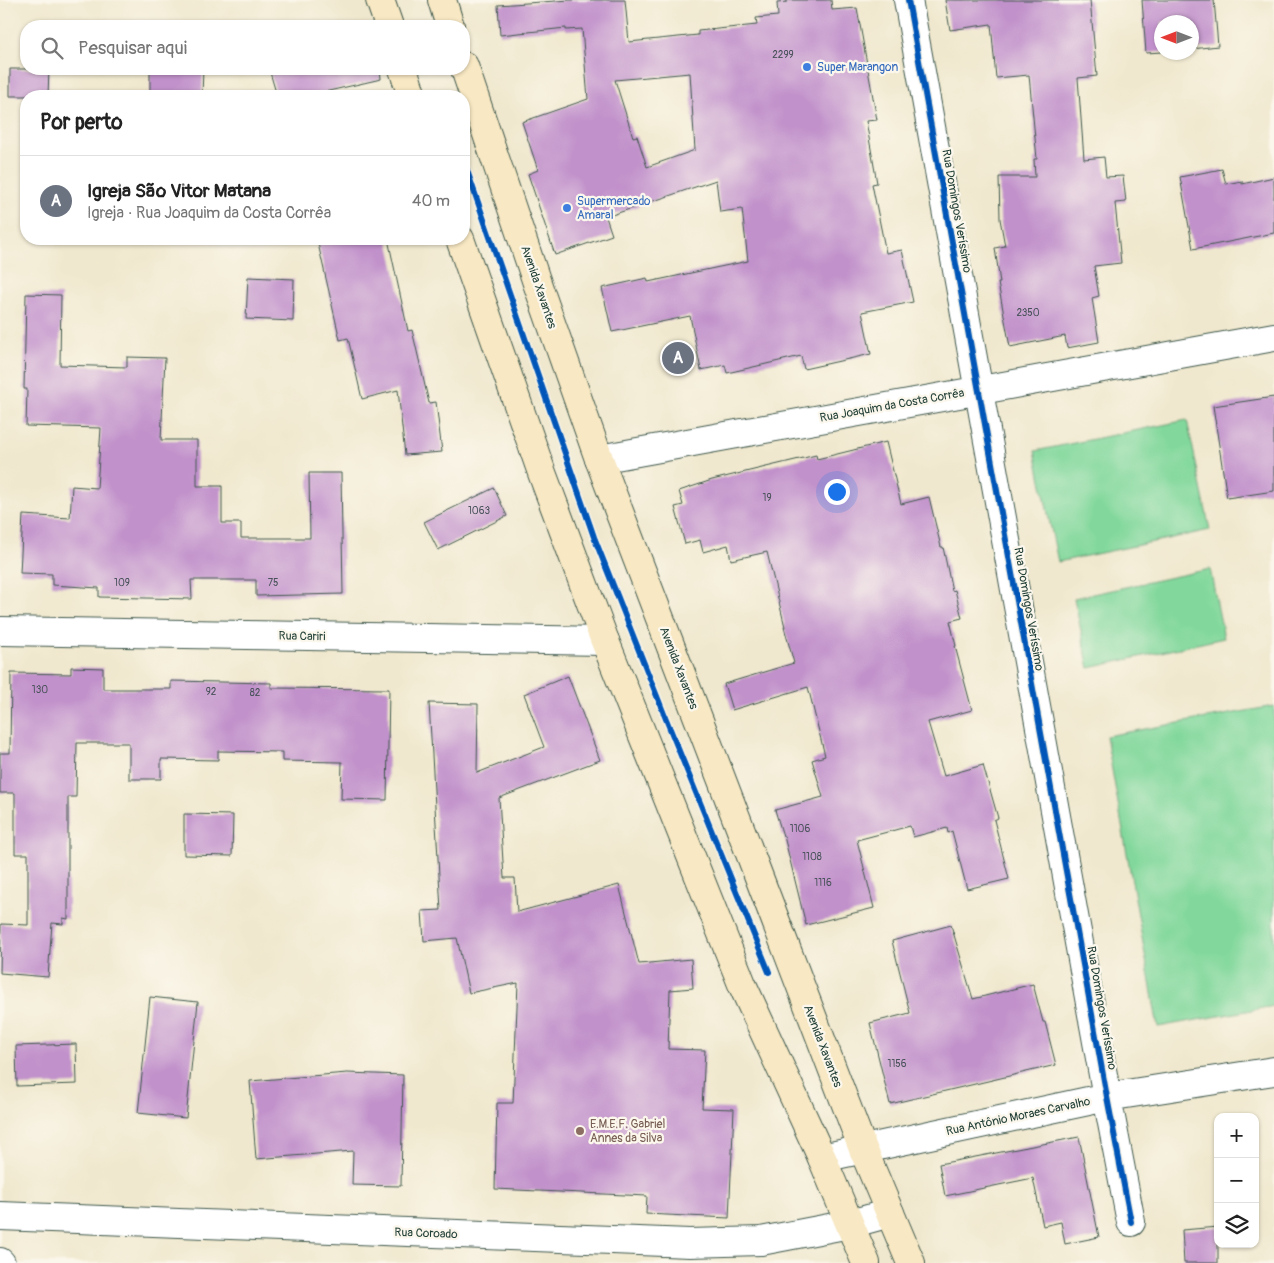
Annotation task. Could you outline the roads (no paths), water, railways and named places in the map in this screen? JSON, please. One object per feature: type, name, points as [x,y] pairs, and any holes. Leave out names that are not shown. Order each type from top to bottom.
[{"type":"main road","points":[[380,0],[387,20]]},
{"type":"main road","points":[[442,0],[448,20]]},
{"type":"main road","points":[[405,75],[410,90]]},
{"type":"main road","name":"Avenida Xavantes","points":[[467,75],[537,284],[599,459],[863,1149],[911,1263]]},
{"type":"main road","points":[[462,245],[542,473],[605,641],[742,984],[822,1158],[866,1263]]},
{"type":"street","name":"Rua Domingos Veríssimo","points":[[908,0],[1107,1097],[1132,1222]]},
{"type":"street","name":"Rua Joaquim da Costa Corrêa","points":[[599,459],[1274,337]]},
{"type":"street","name":"Rua Cariri","points":[[0,631],[605,641]]},
{"type":"street","name":"Rua Antônio Moraes Carvalho","points":[[822,1158],[1107,1097],[1274,1071]]},
{"type":"street","name":"Rua Coroado","points":[[0,1216],[690,1243],[761,1241],[850,1224],[890,1213]]},
{"type":"place","name":"Super Marangon","points":[[807,67]]},
{"type":"place","name":"Supermercado Amaral","points":[[567,208]]},
{"type":"place","name":"Igreja São Vitor Matana","points":[[678,358]]},
{"type":"place","name":"E.M.E.F. Gabriel Annes da Silva","points":[[580,1131]]}]
